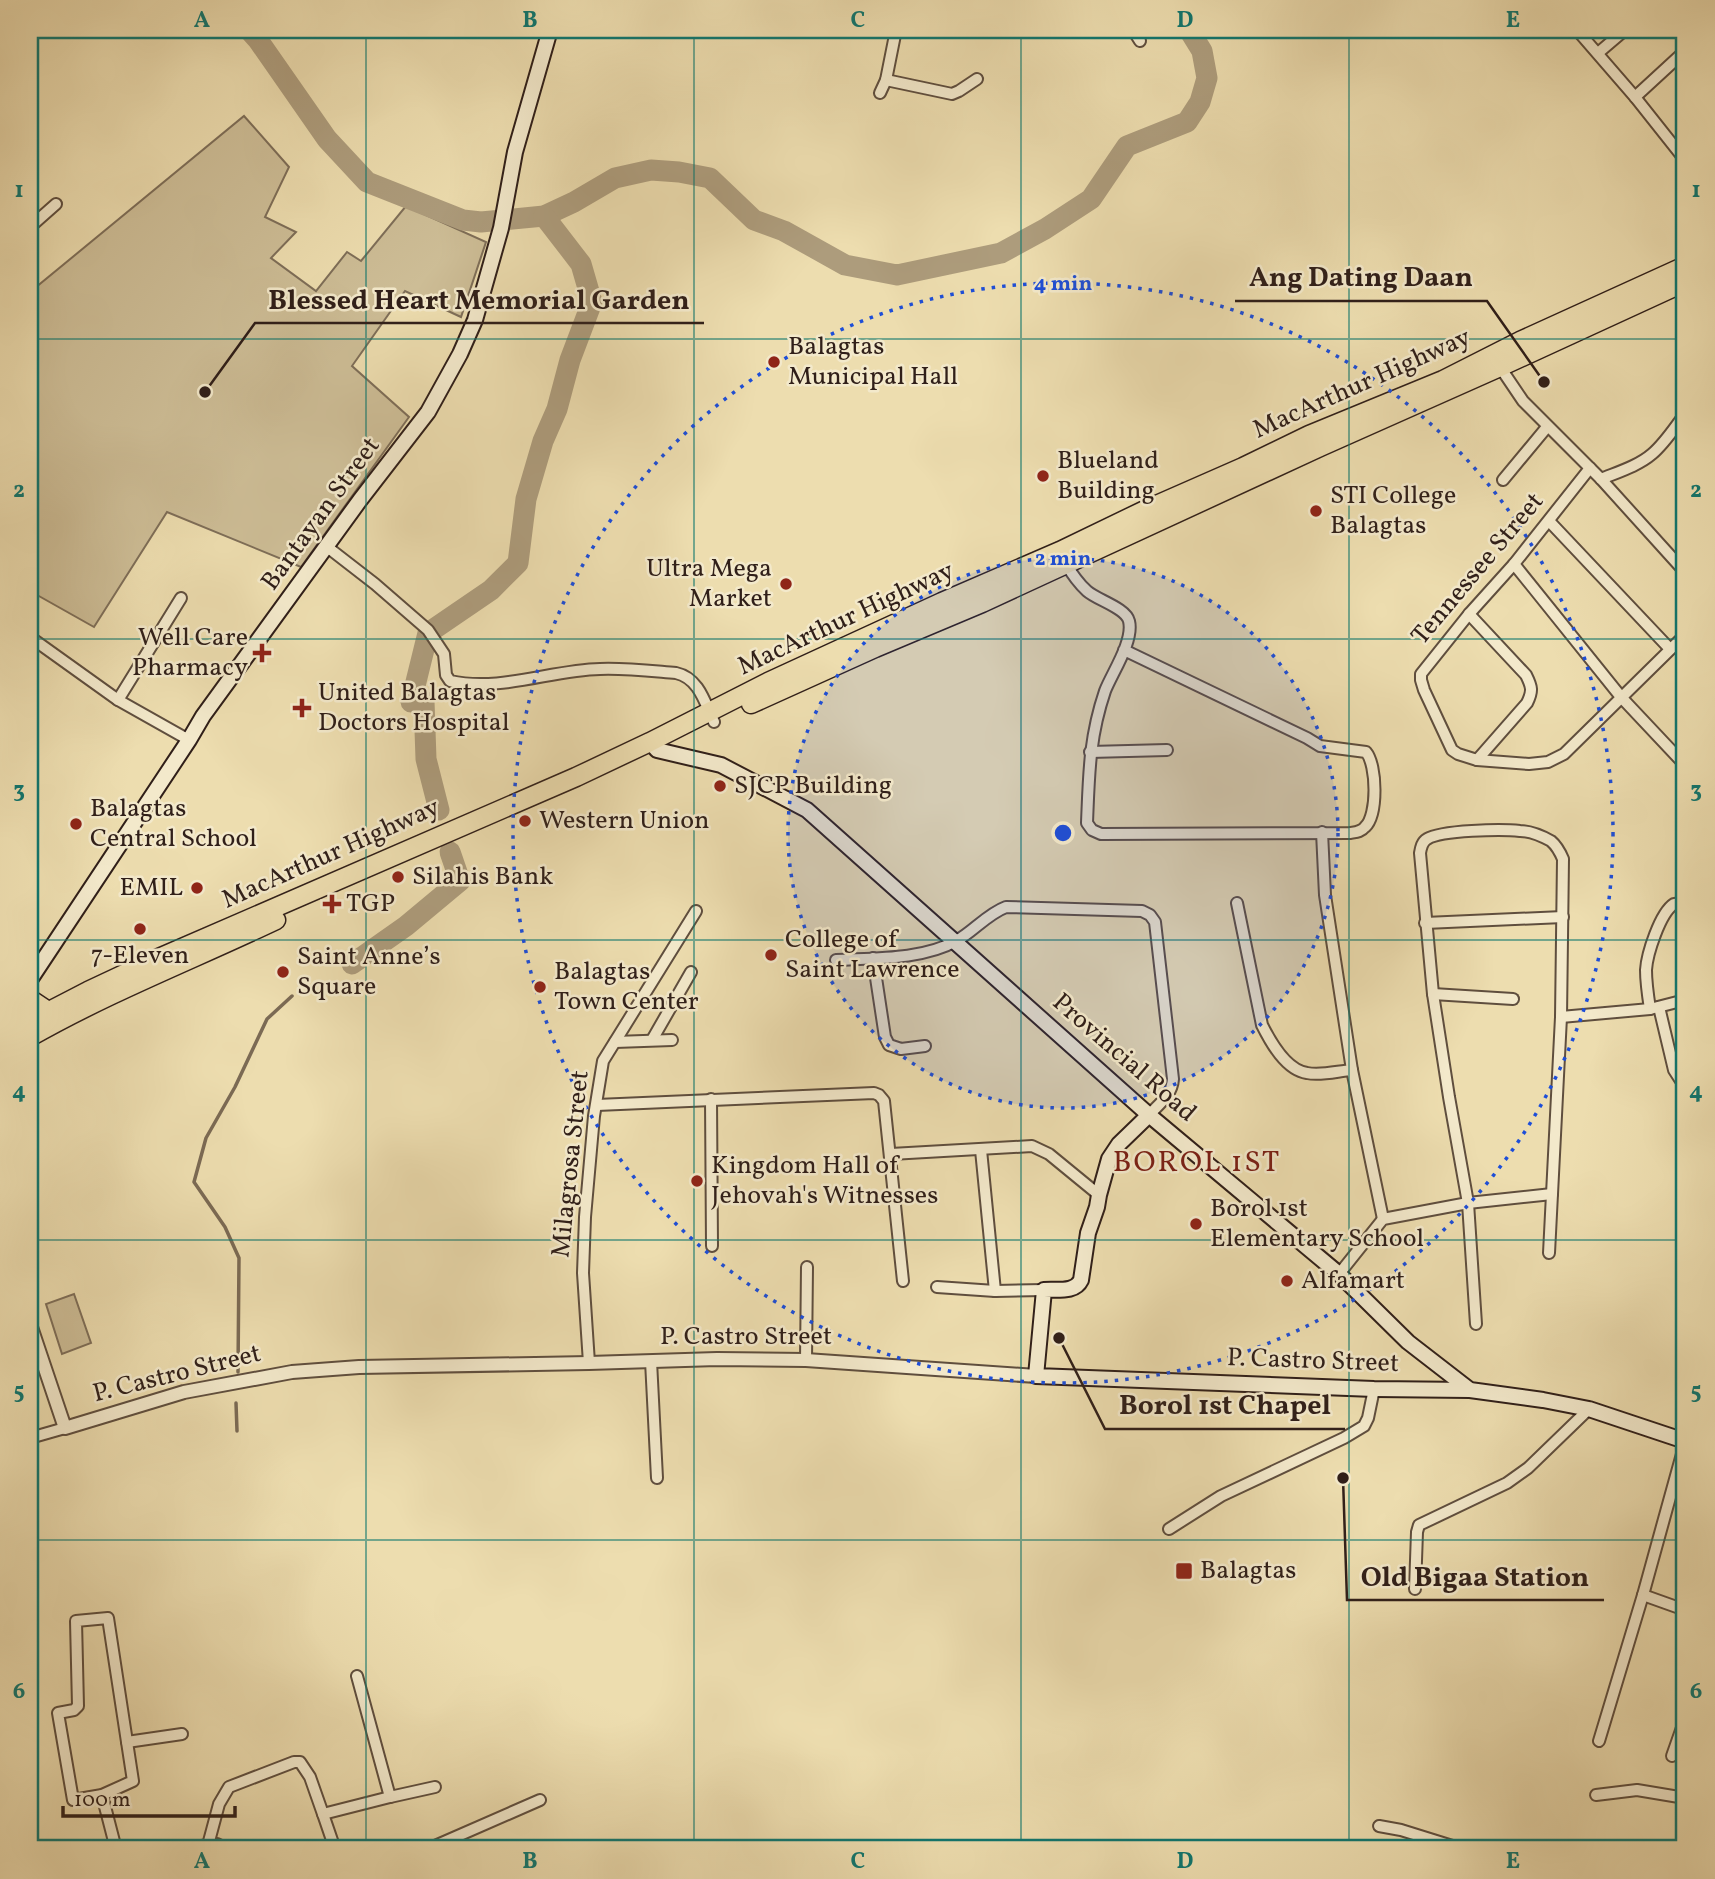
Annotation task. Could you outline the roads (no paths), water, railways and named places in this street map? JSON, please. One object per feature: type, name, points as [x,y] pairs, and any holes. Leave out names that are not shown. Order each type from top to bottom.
[{"type":"highway","name":"MacArthur Highway","points":[[30,1021],[152,961],[442,840],[654,746],[712,717],[982,603],[1063,557],[1320,447],[1685,266]]},
{"type":"highway","name":"MacArthur Highway","points":[[1496,361],[1685,282]]},
{"type":"highway","name":"MacArthur Highway","points":[[30,1037],[157,973],[328,896],[442,840]]},
{"type":"highway","points":[[30,999],[48,1011]]},
{"type":"main road","name":"Bantayan Street","points":[[30,980],[203,716],[428,412],[460,354],[475,320],[501,228],[515,152],[550,30]]},
{"type":"main road","name":"Provincial Road","points":[[654,746],[721,765],[807,810],[1149,1115],[1339,1274],[1408,1342],[1470,1390],[1589,1409],[1685,1442]]},
{"type":"main road","points":[[1036,1376],[1044,1290],[1073,1289],[1081,1280],[1087,1233],[1097,1207],[1109,1159],[1118,1144],[1149,1115]]},
{"type":"main road","name":"P. Castro Street","points":[[1036,1376],[1470,1390]]},
{"type":"street","points":[[872,30],[895,31],[886,80],[880,93]]},
{"type":"street","points":[[1133,30],[1140,41]]},
{"type":"street","points":[[1577,30],[1685,160]]},
{"type":"street","points":[[1598,53],[1625,30]]},
{"type":"street","points":[[1635,97],[1685,51]]},
{"type":"street","points":[[886,80],[952,93],[977,79]]},
{"type":"street","points":[[30,227],[56,204]]},
{"type":"street","points":[[1496,361],[1523,401],[1601,479],[1685,572]]},
{"type":"street","points":[[1601,479],[1652,455],[1685,414]]},
{"type":"street","points":[[1503,481],[1547,427]]},
{"type":"street","name":"Tennessee Street","points":[[1590,468],[1514,564],[1425,669],[1421,680],[1452,750],[1464,758],[1477,760],[1529,764],[1548,762],[1564,754],[1601,720],[1685,635]]},
{"type":"street","points":[[1549,521],[1670,649]]},
{"type":"street","points":[[326,547],[386,593],[428,630],[444,654],[446,675],[450,681],[523,681],[600,669],[676,673],[694,681],[712,717]]},
{"type":"street","points":[[1063,557],[1084,588],[1123,612],[1129,619],[1130,631],[1124,650],[1106,689],[1094,726],[1090,752],[1087,823],[1092,830],[1101,834],[1350,833],[1362,831],[1368,825],[1375,792],[1372,759],[1366,752],[1320,746],[1124,650]]},
{"type":"street","points":[[1514,564],[1621,697],[1685,765]]},
{"type":"street","points":[[118,700],[181,598]]},
{"type":"street","points":[[1469,614],[1532,686],[1527,703],[1477,760]]},
{"type":"street","points":[[30,637],[118,700],[189,740]]},
{"type":"street","points":[[1090,752],[1167,750]]},
{"type":"street","points":[[1476,1324],[1468,1203],[1433,994],[1425,923],[1420,853],[1421,845],[1427,838],[1491,830],[1522,831],[1540,836],[1557,847],[1563,859],[1561,1017],[1549,1253]]},
{"type":"street","points":[[1322,832],[1325,895],[1352,1070],[1383,1219]]},
{"type":"street","points":[[1237,903],[1262,1025],[1269,1038],[1286,1061],[1303,1073],[1352,1070]]},
{"type":"street","points":[[1685,903],[1675,904],[1667,911],[1650,950],[1646,969],[1647,992],[1655,1008],[1674,1070],[1685,1087]]},
{"type":"street","points":[[836,960],[925,953],[955,942],[1006,907],[1142,911],[1150,915],[1154,922],[1172,1087],[1170,1093],[1149,1115]]},
{"type":"street","name":"Milagrosa Street","points":[[589,1363],[583,1273],[590,1160],[603,1061],[696,911]]},
{"type":"street","points":[[1425,923],[1563,917]]},
{"type":"street","points":[[873,958],[885,1037],[889,1045],[901,1048],[925,1046]]},
{"type":"street","points":[[652,1040],[691,972]]},
{"type":"street","points":[[1433,994],[1513,999]]},
{"type":"street","points":[[1561,1017],[1655,1008],[1685,1000]]},
{"type":"street","points":[[615,1042],[672,1040]]},
{"type":"street","points":[[597,1105],[874,1093],[879,1095],[884,1101],[891,1154],[903,1281]]},
{"type":"street","points":[[710,1099],[712,1246]]},
{"type":"street","points":[[891,1154],[1032,1146],[1049,1154],[1099,1195]]},
{"type":"street","points":[[981,1150],[995,1291]]},
{"type":"street","points":[[1339,1274],[1383,1219],[1468,1203],[1552,1194]]},
{"type":"street","points":[[806,1360],[807,1267]]},
{"type":"street","points":[[937,1287],[995,1291],[1044,1290]]},
{"type":"street","points":[[30,1324],[65,1428]]},
{"type":"street","name":"P. Castro Street","points":[[30,1438],[184,1392],[292,1372],[359,1367],[717,1359],[806,1360],[1036,1376]]},
{"type":"street","points":[[651,1361],[657,1478]]},
{"type":"street","points":[[1169,1529],[1221,1496],[1364,1426],[1374,1389]]},
{"type":"street","points":[[1415,1589],[1419,1525],[1507,1483],[1528,1468],[1589,1409]]},
{"type":"street","points":[[1599,1741],[1685,1442]]},
{"type":"street","points":[[1643,1595],[1685,1610]]},
{"type":"street","points":[[108,1618],[127,1742],[133,1781],[102,1795],[73,1800],[58,1713],[74,1710],[78,1706],[76,1621],[108,1618]]},
{"type":"street","points":[[357,1676],[390,1797]]},
{"type":"street","points":[[1672,1756],[1685,1719]]},
{"type":"street","points":[[127,1742],[182,1734]]},
{"type":"street","points":[[208,1845],[219,1804],[229,1787],[300,1762],[306,1768],[335,1849]]},
{"type":"street","points":[[323,1814],[435,1787]]},
{"type":"street","points":[[1596,1795],[1637,1790],[1685,1798]]},
{"type":"street","points":[[102,1795],[116,1849]]},
{"type":"street","points":[[428,1849],[540,1800]]},
{"type":"street","points":[[1379,1826],[1462,1849]]},
{"type":"street","points":[[178,1849],[217,1844],[227,1849]]},
{"type":"waterway","points":[[249,30],[327,139],[367,182],[463,220],[481,222],[544,216],[615,178],[651,170],[679,172],[710,178],[754,220],[784,231],[845,265],[897,275],[1001,253],[1091,199],[1127,146],[1187,122],[1200,102],[1207,78],[1202,51],[1189,30]]},
{"type":"waterway","points":[[439,810],[426,759],[424,701],[411,702],[428,633],[491,590],[518,563],[526,499],[543,441],[557,409],[570,360],[592,302],[581,264],[544,216]]},
{"type":"waterway","points":[[352,964],[406,926],[460,881],[450,852]]},
{"type":"waterway","points":[[238,1372],[239,1258],[225,1227],[194,1182],[206,1138],[235,1087],[267,1019],[292,996]]},
{"type":"waterway","points":[[236,1403],[237,1431]]},
{"type":"place","name":"Balagtas Municipal Hall","points":[[774,362]]},
{"type":"place","name":"Ang Dating Daan","points":[[1544,382]]},
{"type":"place","name":"Blessed Heart Memorial Garden","points":[[205,392]]},
{"type":"place","name":"Blueland Building","points":[[1043,476]]},
{"type":"place","name":"STI College Balagtas","points":[[1316,511]]},
{"type":"place","name":"Ultra Mega Market","points":[[786,584]]},
{"type":"place","name":"Well Care Pharmacy","points":[[262,653]]},
{"type":"place","name":"United Balagtas Doctors Hospital","points":[[302,708]]},
{"type":"place","name":"SJCP Building","points":[[720,786]]},
{"type":"place","name":"Western Union","points":[[525,821]]},
{"type":"place","name":"Balagtas Central School","points":[[76,824]]},
{"type":"place","name":"Silahis Bank","points":[[398,877]]},
{"type":"place","name":"EMIL","points":[[197,888]]},
{"type":"place","name":"TGP","points":[[332,904]]},
{"type":"place","name":"7-Eleven","points":[[140,929]]},
{"type":"place","name":"College of Saint Lawrence","points":[[771,955]]},
{"type":"place","name":"Saint Anne’s Square","points":[[283,972]]},
{"type":"place","name":"Balagtas Town Center","points":[[540,987]]},
{"type":"place","name":"Kingdom Hall of Jehovah's Witnesses","points":[[697,1181]]},
{"type":"place","name":"Borol 1st Elementary School","points":[[1196,1224]]},
{"type":"place","name":"Alfamart","points":[[1287,1281]]},
{"type":"place","name":"Borol 1st Chapel","points":[[1059,1338]]},
{"type":"place","name":"Old Bigaa Station","points":[[1343,1478]]},
{"type":"place","name":"Balagtas","points":[[1184,1571]]},
{"type":"district","name":"BOROL 1ST","points":[[1197,1163]]}]
